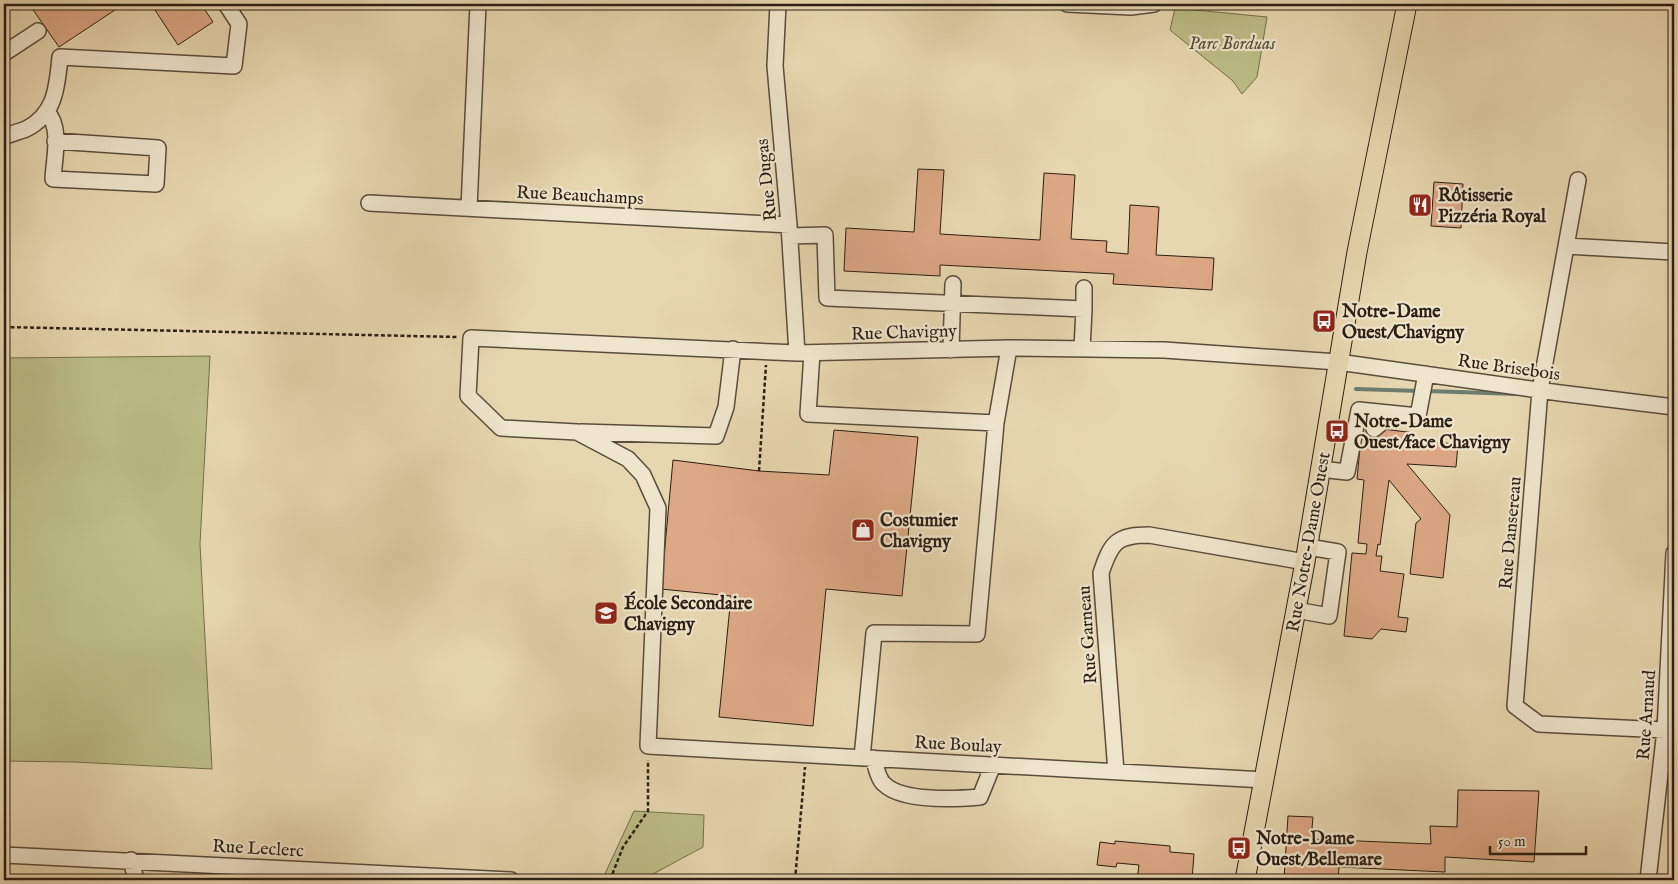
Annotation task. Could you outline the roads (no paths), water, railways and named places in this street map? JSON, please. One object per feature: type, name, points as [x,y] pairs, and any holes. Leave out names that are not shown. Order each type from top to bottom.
[{"type":"main road","name":"Rue Notre-Dame Ouest","points":[[1245,880],[1296,610],[1338,362],[1407,4]]},
{"type":"main road","name":"Rue Notre-Dame Ouest","points":[[1397,56],[1415,4]]},
{"type":"street","points":[[5,135],[32,126],[47,112],[57,90],[60,57],[234,66],[239,24],[226,4]]},
{"type":"street","points":[[468,208],[478,4]]},
{"type":"street","name":"Rue Dugas","points":[[778,4],[775,66],[790,231],[804,353],[808,414],[996,423]]},
{"type":"street","points":[[1067,4],[1131,7],[1154,4]]},
{"type":"street","points":[[6,52],[38,31]]},
{"type":"street","points":[[47,112],[55,124],[53,179],[156,184],[158,148],[55,141]]},
{"type":"street","name":"Rue Dansereau","points":[[1578,180],[1540,390],[1515,706],[1539,724],[1665,730]]},
{"type":"street","name":"Rue Beauchamps","points":[[369,203],[468,208],[790,231],[825,236],[827,298],[953,304]]},
{"type":"street","points":[[1566,246],[1674,252]]},
{"type":"street","points":[[951,350],[954,284]]},
{"type":"street","points":[[1082,349],[1084,288]]},
{"type":"street","points":[[953,304],[1084,309]]},
{"type":"street","name":"Rue Chavigny","points":[[577,432],[501,428],[468,396],[471,338],[804,353],[1009,348],[1164,350],[1338,362]]},
{"type":"street","points":[[992,765],[980,797],[961,799],[901,795],[883,784],[868,758],[874,633],[977,634],[996,423],[1009,348]]},
{"type":"street","points":[[577,432],[716,436],[726,407],[733,349]]},
{"type":"street","name":"Rue Brisebois","points":[[1338,362],[1674,407]]},
{"type":"street","points":[[1363,436],[1359,410],[1418,416],[1426,374]]},
{"type":"street","points":[[1320,469],[1347,472],[1363,436],[1392,414]]},
{"type":"street","name":"Rue Boulay","points":[[577,432],[628,459],[643,475],[658,508],[648,746],[1265,780]]},
{"type":"street","name":"Rue Garneau","points":[[1116,772],[1101,573],[1109,549],[1127,535],[1149,535],[1306,554],[1338,552],[1330,616],[1296,610]]},
{"type":"street","name":"Rue Arnaud","points":[[1648,880],[1665,730],[1674,553]]},
{"type":"street","name":"Rue Leclerc","points":[[4,855],[510,880]]},
{"type":"street","points":[[131,860],[136,880]]},
{"type":"waterway","points":[[1356,389],[1420,391]]},
{"type":"waterway","points":[[1427,391],[1517,394]]},
{"type":"waterway","points":[[1664,399],[1674,399]]},
{"type":"tunnel","points":[[1362,438],[1374,429]]},
{"type":"place","name":"Rôtisserie Pizzéria Royal","points":[[1420,205]]},
{"type":"place","name":"Notre-Dame Ouest/Chavigny","points":[[1324,321]]},
{"type":"place","name":"Notre-Dame Ouest/face Chavigny","points":[[1337,431]]},
{"type":"place","name":"Costumier Chavigny","points":[[863,530]]},
{"type":"place","name":"École Secondaire Chavigny","points":[[606,613]]},
{"type":"place","name":"Notre-Dame Ouest/Bellemare","points":[[1239,848]]},
{"type":"park label","name":"Parc Borduas","points":[[1232,43]]}]
